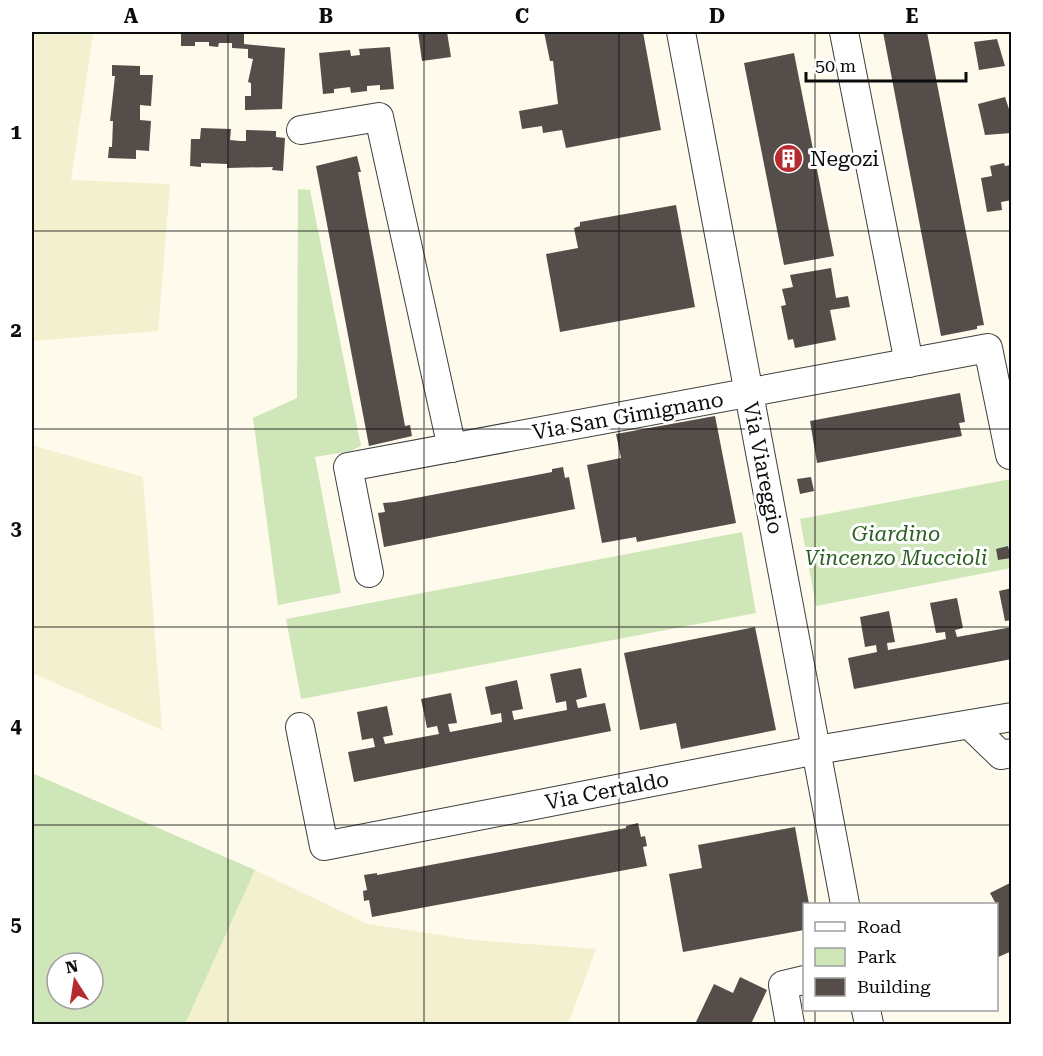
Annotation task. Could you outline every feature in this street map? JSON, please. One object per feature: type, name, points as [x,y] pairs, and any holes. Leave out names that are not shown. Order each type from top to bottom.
[{"type":"street","name":"Via Viareggio","points":[[681,32],[845,903]]},
{"type":"street","points":[[844,32],[909,363]]},
{"type":"street","points":[[301,130],[379,117],[452,448]]},
{"type":"street","name":"Via San Gimignano","points":[[369,573],[348,466],[749,394],[988,348],[1010,455]]},
{"type":"street","name":"Via Certaldo","points":[[300,727],[324,846],[816,750],[1011,717]]},
{"type":"street","points":[[970,725],[1001,755],[1011,753]]},
{"type":"street","points":[[790,1024],[783,985],[803,980]]},
{"type":"shaded area","points":[[32,32],[84,32],[93,35],[71,180],[170,184],[158,331],[32,341]]},
{"type":"shaded area","points":[[32,445],[143,477],[162,730],[32,673]]},
{"type":"shaded area","points":[[255,870],[368,924],[474,940],[596,949],[568,1024],[185,1024]]},
{"type":"green space","points":[[298,189],[310,190],[361,446],[351,451],[315,457],[341,593],[278,605],[253,418],[297,398]]},
{"type":"green space","name":"Giardino Vincenzo Muccioli","points":[[1011,479],[1011,568],[816,606],[800,519]]},
{"type":"green space","points":[[742,532],[756,613],[301,699],[286,619]]},
{"type":"green space","points":[[32,773],[255,870],[185,1024],[32,1024]]},
{"type":"building","points":[[181,32],[244,32],[244,44],[285,48],[282,109],[245,110],[245,96],[251,96],[251,83],[248,82],[253,59],[248,58],[248,49],[232,48],[232,43],[219,43],[218,47],[209,46],[209,42],[195,42],[195,46],[181,46]]},
{"type":"building","points":[[418,32],[447,32],[451,57],[422,61]]},
{"type":"building","points":[[544,32],[643,32],[661,130],[566,148],[562,130],[543,133],[542,126],[522,129],[519,111],[558,104],[553,61],[550,61]]},
{"type":"building","points":[[883,32],[927,32],[984,325],[977,326],[977,329],[941,336]]},
{"type":"building","points":[[997,39],[1005,66],[979,70],[974,42]]},
{"type":"building","points":[[390,47],[394,89],[380,90],[380,85],[367,86],[367,91],[351,93],[350,87],[334,89],[334,93],[323,94],[319,53],[350,50],[351,56],[360,55],[359,49]]},
{"type":"building","name":"Negozi","points":[[794,53],[834,256],[784,265],[744,63]]},
{"type":"building","points":[[112,65],[140,66],[140,75],[153,75],[151,106],[140,105],[140,120],[151,121],[149,151],[136,150],[136,159],[108,158],[109,147],[112,147],[113,121],[110,121],[115,76],[112,76]]},
{"type":"building","points":[[1005,97],[1012,118],[1012,133],[985,135],[978,104]]},
{"type":"building","points":[[201,128],[231,129],[230,140],[240,141],[246,141],[246,130],[276,131],[276,137],[285,138],[283,171],[272,170],[273,167],[227,168],[227,164],[201,163],[201,167],[190,166],[191,139],[200,139]]},
{"type":"building","points":[[357,156],[361,172],[358,172],[405,426],[410,425],[412,436],[369,446],[316,166]]},
{"type":"building","points":[[1004,163],[1005,166],[1012,165],[1012,200],[1001,202],[1002,210],[987,212],[981,178],[992,176],[990,166]]},
{"type":"building","points":[[676,205],[695,307],[560,332],[546,254],[578,248],[574,228],[580,226],[580,222]]},
{"type":"building","points":[[831,268],[836,298],[848,296],[850,307],[830,310],[836,340],[795,348],[793,339],[788,340],[781,306],[786,305],[782,289],[793,287],[790,275]]},
{"type":"building","points":[[960,393],[965,422],[959,423],[962,436],[817,463],[810,421]]},
{"type":"building","points":[[715,416],[736,523],[637,542],[636,537],[602,543],[587,465],[621,458],[616,434]]},
{"type":"building","points":[[563,467],[565,478],[569,477],[575,509],[384,547],[378,513],[385,512],[383,503],[552,472],[552,469]]},
{"type":"building","points":[[811,477],[814,491],[800,494],[797,479]]},
{"type":"building","points":[[1008,546],[1011,558],[998,560],[996,549]]},
{"type":"building","points":[[1012,588],[1012,620],[1005,621],[999,591]]},
{"type":"building","points":[[957,598],[963,628],[955,630],[957,637],[1012,627],[1012,659],[854,689],[848,658],[877,652],[876,645],[865,647],[860,617],[889,611],[895,642],[887,643],[888,650],[921,644],[946,639],[945,632],[936,633],[930,603]]},
{"type":"building","points":[[755,627],[776,730],[681,749],[676,723],[640,730],[624,653]]},
{"type":"building","points":[[581,668],[587,697],[576,700],[578,708],[605,703],[611,731],[354,782],[348,752],[375,747],[373,738],[362,740],[357,712],[387,706],[393,735],[383,737],[385,744],[439,734],[437,726],[427,728],[421,699],[451,693],[457,723],[448,724],[450,732],[502,722],[501,713],[491,715],[485,687],[517,680],[523,709],[512,711],[514,720],[567,710],[566,701],[556,703],[550,674]]},
{"type":"building","points":[[638,823],[641,837],[645,836],[647,846],[643,847],[647,866],[372,917],[369,900],[364,901],[363,891],[367,890],[364,875],[377,873],[377,875],[626,828],[626,826]]},
{"type":"building","points":[[795,827],[809,903],[803,903],[803,930],[683,952],[669,874],[702,868],[698,845]]},
{"type":"building","points":[[1012,882],[1012,951],[998,957],[998,903],[995,903],[990,893]]},
{"type":"building","points":[[740,977],[767,990],[751,1024],[695,1024],[714,984],[733,993]]},
{"type":"place","name":"Negozi","points":[[789,159]]}]
